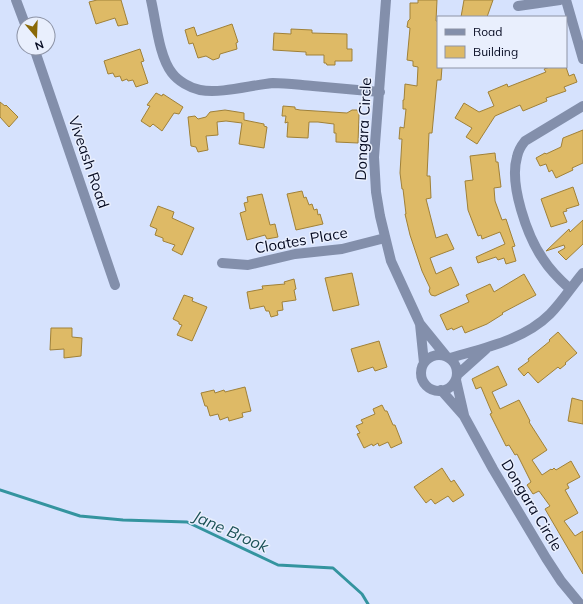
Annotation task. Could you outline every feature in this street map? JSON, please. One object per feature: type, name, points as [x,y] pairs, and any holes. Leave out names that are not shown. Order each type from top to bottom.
[{"type":"street","points":[[16,0],[22,16]]},
{"type":"street","points":[[151,0],[163,56],[167,65],[180,81],[194,88],[208,91],[284,83],[380,92]]},
{"type":"street","name":"Dongara Circle","points":[[386,0],[374,157],[376,192],[391,261],[420,324],[448,357]]},
{"type":"street","points":[[518,6],[560,0]]},
{"type":"street","points":[[566,0],[583,59]]},
{"type":"street","name":"Viveash Road","points":[[37,56],[115,285]]},
{"type":"street","points":[[570,289],[542,259],[526,225],[517,190],[516,158],[525,141],[583,106]]},
{"type":"street","name":"Cloates Place","points":[[222,263],[248,265],[295,254],[342,249],[385,238]]},
{"type":"street","points":[[488,347],[457,378],[452,386],[446,390],[431,388],[425,383],[421,373],[424,363],[432,356],[437,355],[448,357],[488,347],[512,338],[532,328],[550,314],[583,273]]},
{"type":"street","name":"Dongara Circle","points":[[420,324],[424,363]]},
{"type":"street","points":[[448,357],[456,365],[457,378]]},
{"type":"street","name":"Dongara Circle","points":[[457,378],[464,416]]},
{"type":"street","name":"Dongara Circle","points":[[441,390],[464,416],[493,469],[546,558],[561,581],[580,604]]},
{"type":"building","points":[[97,0],[121,0],[128,24],[118,26],[115,18],[96,24],[89,2]]},
{"type":"building","points":[[418,0],[437,0],[437,68],[442,68],[441,80],[437,80],[432,133],[429,133],[427,176],[430,176],[431,198],[426,199],[436,238],[447,234],[454,249],[430,258],[436,274],[451,267],[459,285],[435,296],[431,295],[429,291],[430,288],[422,271],[410,235],[405,214],[400,173],[402,139],[399,139],[400,127],[404,128],[406,109],[403,109],[403,100],[405,84],[417,86],[418,67],[413,66],[413,61],[407,60],[410,28],[407,27],[410,19],[410,3],[418,3]]},
{"type":"building","points":[[464,0],[493,0],[487,16],[461,16]]},
{"type":"building","points":[[232,24],[238,42],[236,43],[237,49],[220,54],[219,58],[213,60],[206,56],[198,58],[193,43],[189,44],[185,30],[194,27],[197,36]]},
{"type":"building","points":[[291,29],[312,30],[312,33],[347,34],[347,49],[352,49],[352,61],[335,61],[335,65],[327,65],[324,63],[324,55],[306,55],[306,52],[273,50],[274,33],[291,34]]},
{"type":"building","points":[[140,49],[144,61],[141,62],[148,83],[136,87],[133,80],[128,81],[127,79],[122,81],[120,76],[115,77],[113,73],[108,74],[104,61]]},
{"type":"building","points":[[566,68],[569,76],[574,74],[577,82],[564,87],[566,91],[546,98],[547,101],[523,111],[520,105],[495,116],[477,144],[466,137],[472,128],[455,118],[464,103],[479,112],[494,106],[488,92],[507,84],[508,87],[546,72],[544,69]]},
{"type":"building","points":[[156,93],[162,96],[163,94],[183,107],[179,114],[174,113],[162,131],[153,124],[150,127],[141,121],[150,106],[147,105]]},
{"type":"building","points":[[0,102],[5,106],[6,105],[18,117],[9,127],[0,117]]},
{"type":"building","points":[[283,106],[295,107],[295,109],[300,110],[347,113],[352,110],[357,110],[359,114],[358,143],[336,142],[334,124],[318,122],[309,122],[308,138],[287,137],[288,122],[285,123],[286,116],[282,116]]},
{"type":"building","points":[[225,110],[244,113],[244,120],[264,124],[264,126],[267,127],[264,148],[239,144],[242,123],[226,121],[217,122],[218,135],[206,136],[208,150],[198,152],[196,147],[191,146],[188,117],[195,116],[198,119],[206,117],[210,112]]},
{"type":"building","points":[[583,130],[583,163],[572,168],[573,170],[556,178],[552,170],[549,172],[546,164],[540,166],[536,158],[561,147],[563,138]]},
{"type":"building","points":[[495,153],[496,162],[498,162],[501,187],[494,188],[495,201],[502,220],[506,219],[515,246],[512,247],[516,261],[506,264],[504,258],[498,260],[496,257],[478,263],[476,257],[505,244],[500,232],[482,239],[481,235],[478,236],[468,210],[465,181],[473,180],[470,156]]},
{"type":"building","points":[[573,187],[579,205],[566,209],[567,211],[563,212],[567,222],[551,227],[541,199]]},
{"type":"building","points":[[302,191],[304,198],[306,197],[309,205],[312,204],[314,210],[317,209],[318,215],[320,214],[323,224],[296,230],[287,194]]},
{"type":"building","points":[[262,194],[270,225],[275,224],[278,237],[267,239],[265,235],[247,240],[240,213],[246,211],[244,203],[248,202],[247,197]]},
{"type":"building","points":[[158,206],[174,212],[172,218],[194,228],[182,255],[172,250],[175,245],[163,241],[163,238],[155,235],[157,229],[150,226]]},
{"type":"building","points":[[583,220],[583,244],[566,260],[558,252],[565,248],[564,245],[546,251],[569,229],[570,232]]},
{"type":"building","points":[[352,273],[359,305],[333,311],[325,278]]},
{"type":"building","points":[[524,274],[536,295],[502,313],[503,314],[487,324],[465,333],[462,326],[453,330],[452,328],[447,330],[440,315],[469,302],[466,295],[490,284],[494,292]]},
{"type":"building","points":[[294,279],[296,300],[282,302],[283,310],[277,311],[278,315],[271,317],[269,311],[266,311],[264,306],[250,309],[247,292],[263,289],[262,286],[285,284],[284,282]]},
{"type":"building","points":[[184,295],[193,298],[192,301],[207,307],[192,341],[177,335],[182,325],[173,319]]},
{"type":"building","points":[[51,328],[72,328],[72,337],[82,338],[81,356],[64,358],[64,349],[50,350]]},
{"type":"building","points":[[558,332],[577,353],[560,369],[558,367],[538,383],[528,372],[524,376],[518,369],[529,361],[528,359],[550,341],[549,340]]},
{"type":"building","points":[[379,341],[387,367],[375,371],[373,367],[358,372],[351,349]]},
{"type":"building","points":[[498,366],[507,385],[492,392],[500,409],[519,400],[530,421],[529,422],[547,450],[532,460],[542,475],[551,469],[552,470],[554,468],[556,470],[571,461],[580,477],[567,484],[569,488],[565,490],[578,513],[564,521],[575,536],[583,531],[583,574],[545,509],[550,506],[539,491],[533,494],[527,485],[531,482],[517,454],[515,455],[509,445],[506,446],[490,414],[492,413],[481,387],[476,389],[472,379]]},
{"type":"building","points":[[245,387],[251,411],[242,413],[243,417],[229,421],[228,417],[220,420],[218,414],[210,416],[201,393],[214,390],[215,393],[224,390],[225,392]]},
{"type":"building","points":[[572,398],[583,401],[583,424],[568,421]]},
{"type":"building","points":[[382,405],[385,411],[387,411],[393,425],[395,425],[402,443],[391,448],[388,442],[379,446],[378,443],[373,446],[372,444],[364,448],[357,434],[360,433],[356,426],[363,423],[361,420],[375,414],[373,409]]},
{"type":"building","points":[[442,468],[451,482],[454,480],[464,495],[453,502],[448,496],[435,504],[431,499],[426,503],[414,487]]},
{"type":"waterway","name":"Jane Brook","points":[[0,490],[80,516],[123,520],[187,522],[278,565],[333,568],[362,594],[368,604]]}]
